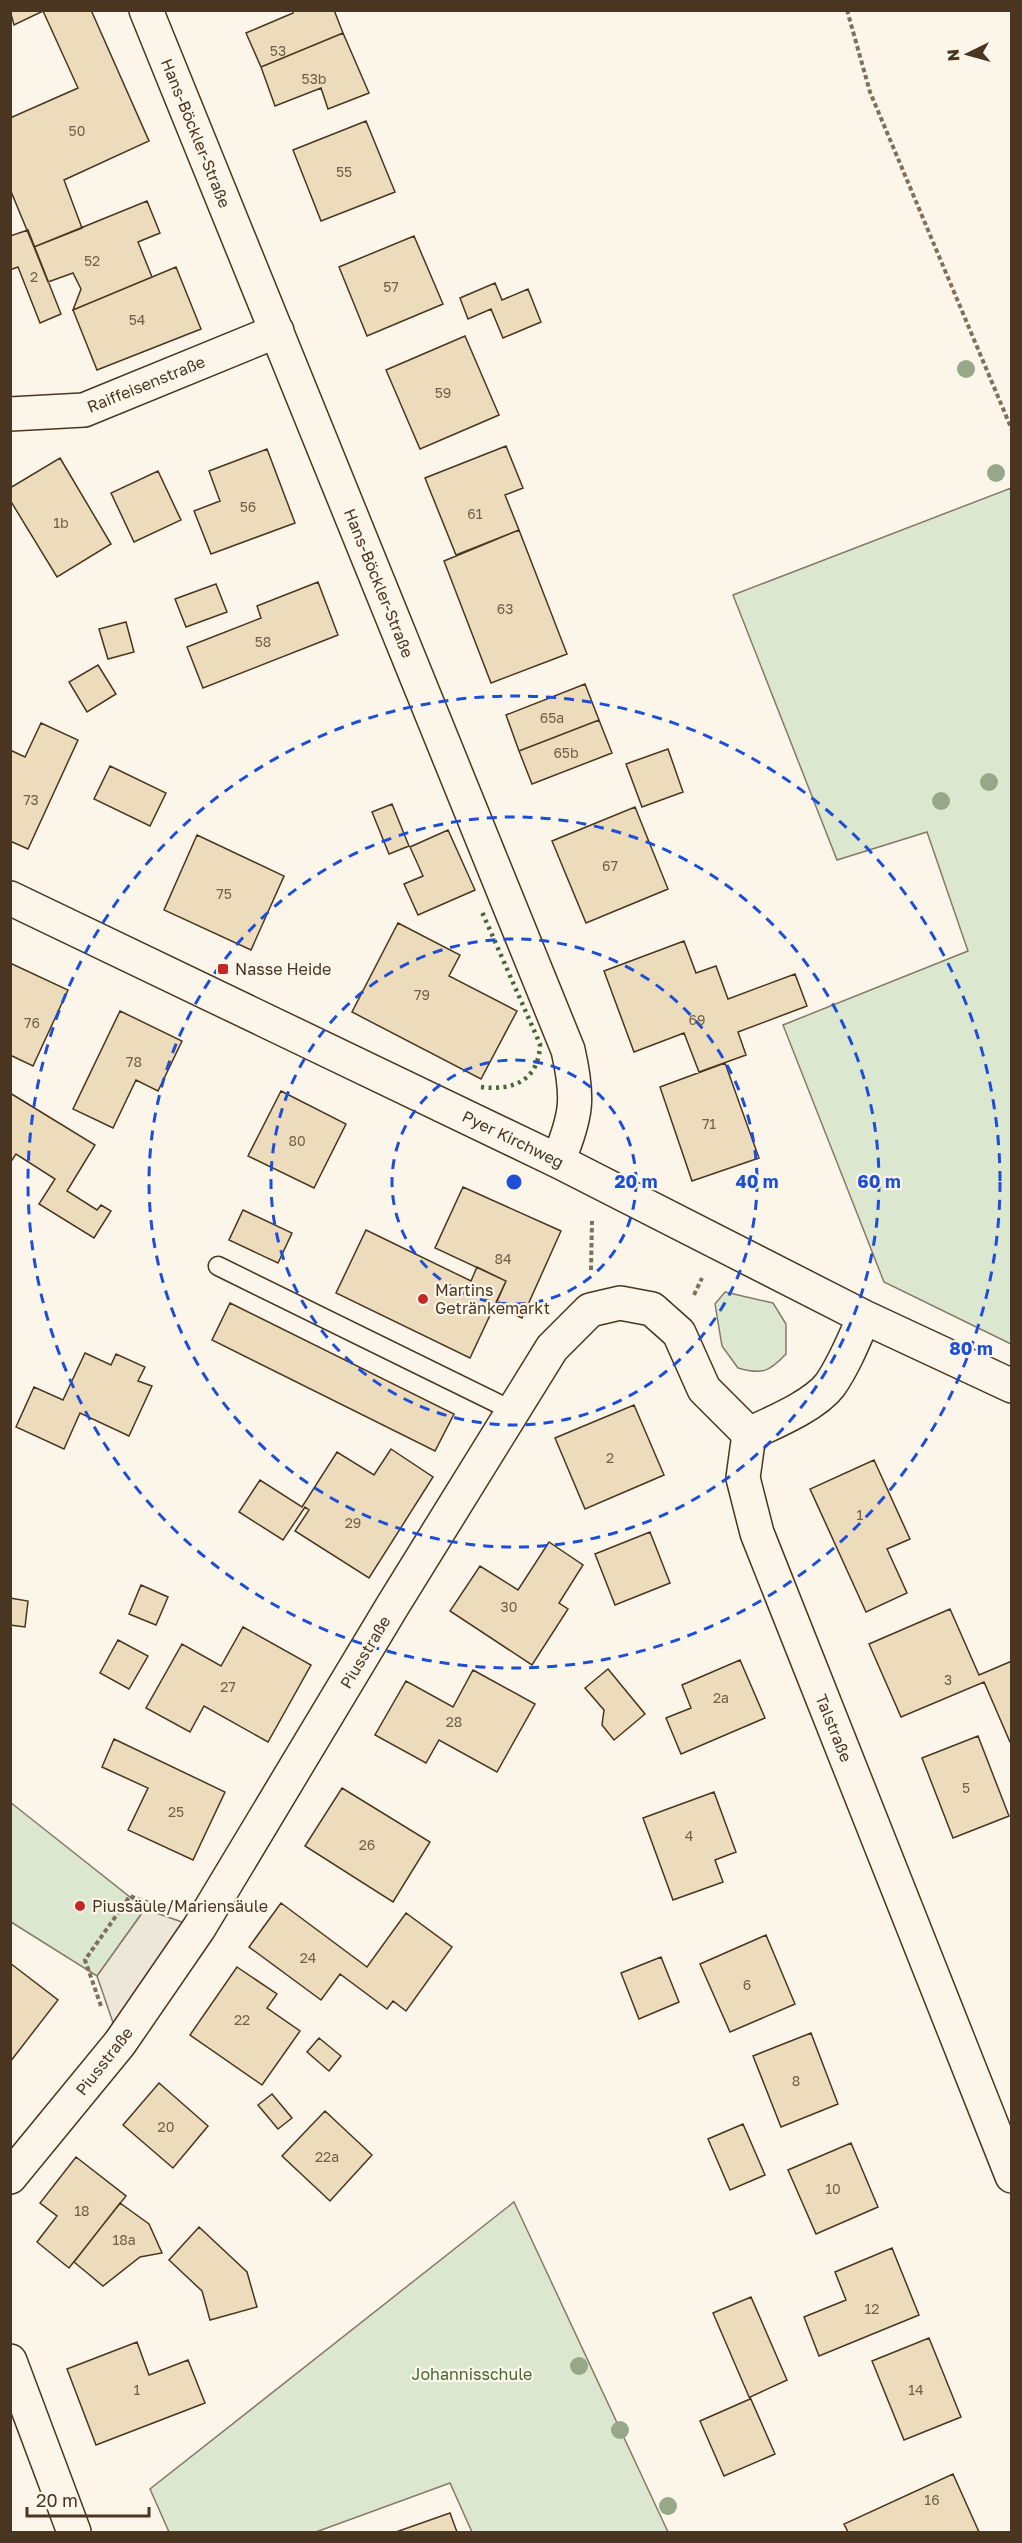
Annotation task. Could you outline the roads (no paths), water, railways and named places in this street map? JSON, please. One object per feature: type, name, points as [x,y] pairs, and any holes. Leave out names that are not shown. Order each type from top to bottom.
[{"type":"street","name":"Hans-Böckler-Straße","points":[[146,10],[568,1050],[576,1086],[572,1127],[558,1161]]},
{"type":"street","name":"Raiffeisenstraße","points":[[10,414],[84,410],[277,331]]},
{"type":"street","name":"Pyer Kirchweg","points":[[10,898],[593,1178],[864,1317],[1011,1386]]},
{"type":"street","name":"Piusstraße","points":[[10,2177],[115,2049],[203,1922],[393,1605],[552,1348],[590,1310],[620,1303],[652,1309],[678,1333],[705,1389],[749,1434]]},
{"type":"street","points":[[749,1434],[792,1414],[828,1387],[844,1360],[864,1317]]},
{"type":"street","name":"Talstraße","points":[[749,1434],[743,1478],[757,1533],[1011,2176]]},
{"type":"street","points":[[10,2361],[74,2532]]},
{"type":"lane","points":[[218,1266],[513,1411]]},
{"type":"place","name":"Nasse Heide","points":[[223,969]]},
{"type":"place","name":"Martins Getränkemarkt","points":[[423,1299]]},
{"type":"place","name":"Piussäule/Mariensäule","points":[[80,1906]]},
{"type":"park label","name":"Johannisschule","points":[[472,2374]]}]
